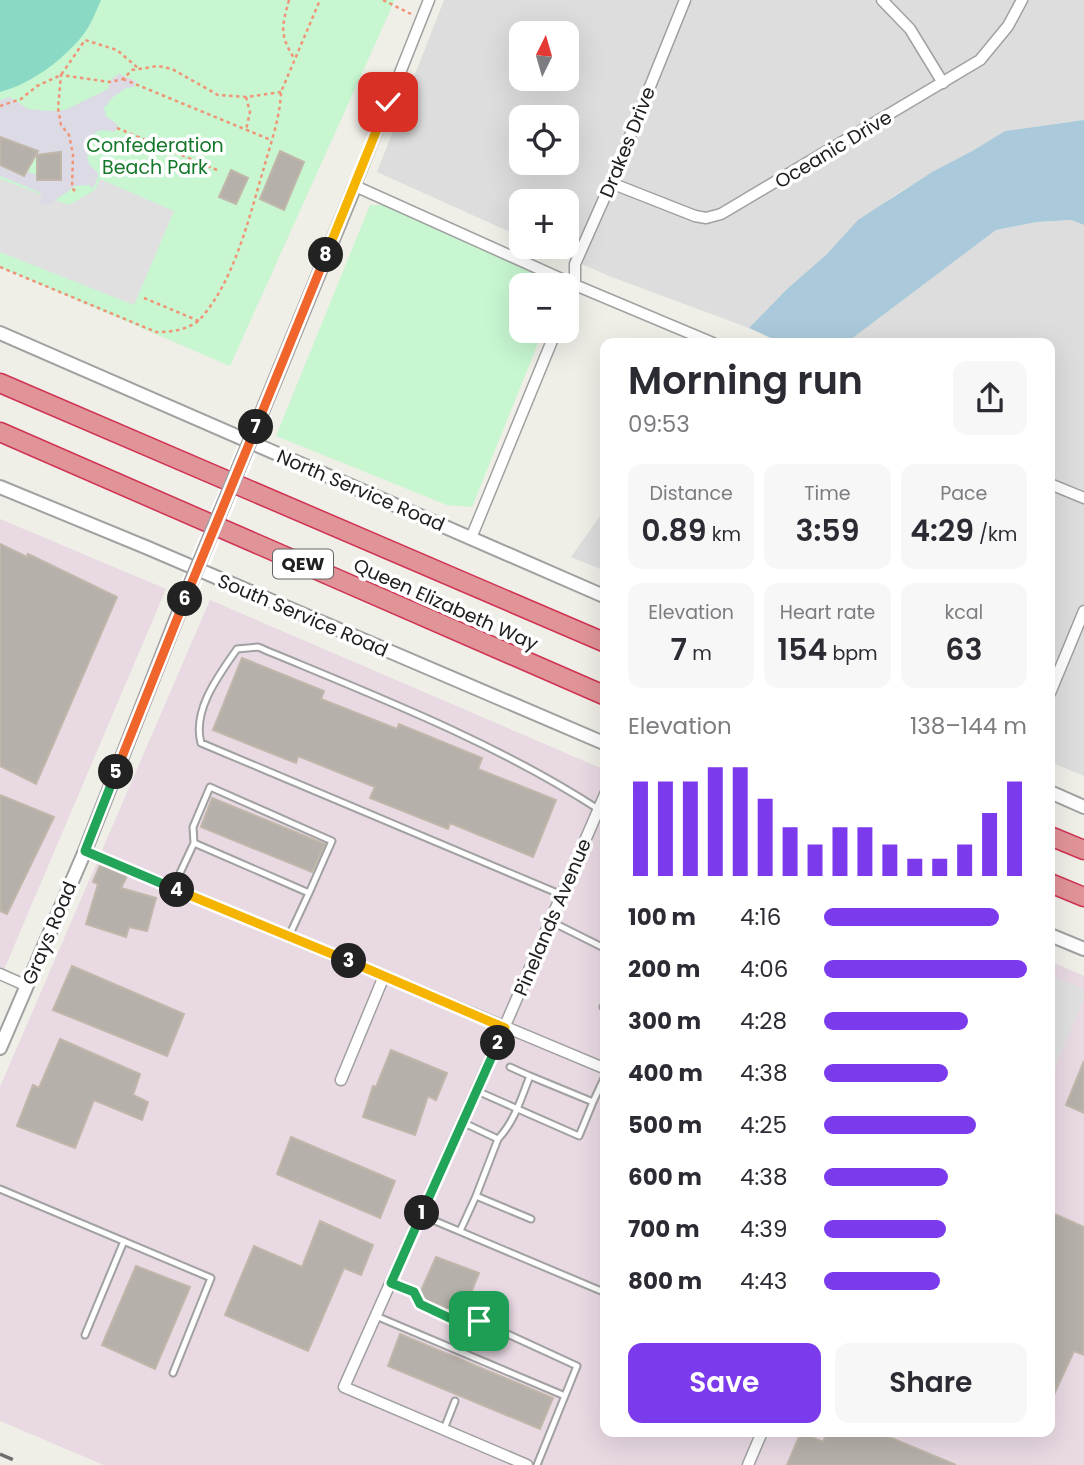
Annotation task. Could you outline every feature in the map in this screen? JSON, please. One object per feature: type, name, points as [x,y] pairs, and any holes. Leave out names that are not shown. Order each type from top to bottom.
[{"type":"highway","name":"Queen Elizabeth Way","points":[[0,383],[600,640]]},
{"type":"highway","name":"Queen Elizabeth Way","points":[[0,432],[600,693]]},
{"type":"highway","points":[[1055,837],[1084,850]]},
{"type":"highway","points":[[1055,885],[1084,897]]},
{"type":"street","name":"Grays Road","points":[[0,1048],[85,851],[429,0]]},
{"type":"street","name":"Drakes Drive","points":[[575,273],[575,264],[685,0]]},
{"type":"street","points":[[883,0],[910,29],[943,83]]},
{"type":"street","name":"Oceanic Drive","points":[[611,183],[695,216],[706,218],[721,214],[980,60],[1008,26],[1022,0]]},
{"type":"street","points":[[355,186],[548,273]]},
{"type":"street","points":[[579,287],[701,338]]},
{"type":"street","name":"North Service Road","points":[[0,333],[600,594]]},
{"type":"street","points":[[471,538],[551,343]]},
{"type":"street","points":[[1055,486],[1084,498]]},
{"type":"street","name":"South Service Road","points":[[0,487],[600,741]]},
{"type":"street","points":[[1055,681],[1084,611]]},
{"type":"street","points":[[1055,794],[1084,807]]},
{"type":"street","name":"Pinelands Avenue","points":[[444,1429],[344,1387],[505,1028],[600,805]]},
{"type":"street","points":[[85,851],[600,1069]]},
{"type":"street","points":[[1055,937],[1084,949]]},
{"type":"street","points":[[0,974],[27,986]]},
{"type":"street","points":[[341,1080],[384,976]]},
{"type":"street","points":[[444,1429],[527,1465]]},
{"type":"street","points":[[748,1465],[760,1437]]},
{"type":"lane","points":[[562,895],[201,743],[197,731],[210,687],[237,649],[258,647],[499,752],[554,780],[598,809]]},
{"type":"lane","points":[[173,888],[194,843],[193,827],[210,787],[332,841],[289,936]]},
{"type":"lane","points":[[194,843],[309,893]]},
{"type":"lane","points":[[550,921],[600,946]]},
{"type":"lane","points":[[510,1067],[593,1102]]},
{"type":"lane","points":[[460,1231],[498,1139],[509,1127],[530,1076]]},
{"type":"lane","points":[[476,1091],[579,1136],[600,1086]]},
{"type":"lane","points":[[462,1122],[498,1139]]},
{"type":"lane","points":[[0,1190],[211,1278],[173,1373]]},
{"type":"lane","points":[[476,1196],[531,1219]]},
{"type":"lane","points":[[421,1215],[600,1290]]},
{"type":"lane","points":[[85,1335],[124,1241]]},
{"type":"lane","points":[[391,1283],[414,1292],[420,1304],[475,1330],[479,1321],[577,1366],[537,1465]]},
{"type":"lane","points":[[376,1316],[565,1396]]},
{"type":"lane","points":[[444,1429],[455,1401]]},
{"type":"path","points":[[289,0],[281,26],[285,44],[294,58]]},
{"type":"path","points":[[0,267],[156,332],[176,331],[199,321],[231,270],[271,141],[280,108],[281,92],[320,0]]},
{"type":"path","points":[[383,0],[421,18]]},
{"type":"path","points":[[75,191],[72,188],[73,154],[69,135],[61,125],[58,108],[61,75],[85,40],[117,50],[139,69]]},
{"type":"path","points":[[0,106],[21,99],[37,86],[61,75],[106,82],[122,79],[132,70],[158,66],[172,69],[218,95],[246,97],[281,92]]},
{"type":"path","points":[[122,79],[271,141]]},
{"type":"path","points":[[246,97],[250,113],[246,130]]},
{"type":"path","points":[[117,128],[216,170]]},
{"type":"path","points":[[144,298],[199,321]]},
{"type":"shaded area","points":[[444,0],[1084,0],[1084,120],[1005,131],[932,172],[892,197],[787,289],[749,328],[570,259],[579,259],[579,189],[509,189],[509,232],[377,172]]},
{"type":"shaded area","points":[[119,74],[136,81],[134,87],[126,88],[113,97],[104,108],[106,116],[118,125],[115,132],[96,132],[88,142],[86,150],[89,164],[99,174],[93,189],[89,185],[75,186],[49,205],[40,204],[41,193],[0,176],[0,165],[23,176],[26,171],[37,175],[38,180],[61,179],[61,153],[38,155],[35,150],[0,137],[0,100],[10,97],[28,109],[65,110],[108,89],[111,79]]},
{"type":"shaded area","points":[[0,179],[69,205],[95,190],[100,179],[174,211],[134,305],[0,252]]},
{"type":"shaded area","points":[[1071,220],[1084,225],[1084,776],[1055,764],[1055,338],[853,338],[996,230],[1037,222]]},
{"type":"shaded area","points":[[600,516],[600,569],[571,557]]},
{"type":"shaded area","points":[[0,519],[166,589],[0,979]]},
{"type":"shaded area","points":[[210,600],[600,768],[600,1437],[1055,1437],[1055,963],[1084,976],[1084,1465],[104,1465],[0,1421],[0,1087]]},
{"type":"shaded area","points":[[1055,977],[1084,989],[1084,999],[1055,1067]]},
{"type":"green space","name":"Confederation Beach Park","points":[[0,0],[395,0],[230,366],[0,267]]},
{"type":"green space","points":[[0,0],[101,0],[86,31],[66,53],[35,77],[0,92]]},
{"type":"green space","points":[[370,205],[385,205],[534,273],[509,273],[509,343],[538,343],[472,507],[447,505],[276,436]]},
{"type":"water","points":[[1084,120],[1084,225],[1071,220],[1037,222],[996,230],[853,338],[771,338],[749,328],[787,289],[827,254],[858,220],[932,172],[1005,131]]},
{"type":"pier","points":[[253,408],[272,416],[195,601],[176,593]]},
{"type":"building","points":[[0,137],[38,151],[24,176],[0,165]]},
{"type":"building","points":[[280,151],[304,162],[284,210],[260,199]]},
{"type":"building","points":[[61,152],[61,180],[37,180],[37,155]]},
{"type":"building","points":[[231,170],[248,178],[236,204],[219,197]]},
{"type":"building","points":[[0,544],[27,557],[28,554],[117,597],[36,784],[0,766]]},
{"type":"building","points":[[242,658],[324,691],[321,699],[397,729],[399,724],[482,758],[478,769],[556,800],[533,857],[450,823],[448,829],[370,798],[375,787],[298,756],[296,763],[213,730]]},
{"type":"building","points":[[0,795],[54,817],[7,914],[0,911]]},
{"type":"building","points":[[212,798],[325,844],[312,872],[201,827]]},
{"type":"building","points":[[100,865],[127,876],[121,888],[156,898],[147,931],[129,927],[126,937],[86,924],[98,884],[93,882]]},
{"type":"building","points":[[72,966],[184,1014],[167,1056],[53,1010]]},
{"type":"building","points":[[60,1039],[140,1074],[133,1095],[148,1102],[142,1120],[94,1100],[75,1148],[17,1126],[33,1085],[39,1088]]},
{"type":"building","points":[[391,1050],[447,1073],[436,1100],[428,1096],[415,1135],[363,1117],[373,1086],[376,1087]]},
{"type":"building","points":[[1084,1061],[1084,1113],[1066,1105]]},
{"type":"building","points":[[291,1137],[395,1181],[380,1218],[277,1174]]},
{"type":"building","points":[[1055,1214],[1084,1227],[1084,1355],[1074,1351],[1055,1392]]},
{"type":"building","points":[[320,1221],[373,1245],[361,1275],[344,1268],[308,1351],[225,1315],[254,1246],[302,1267]]},
{"type":"building","points":[[436,1257],[479,1273],[462,1315],[423,1299],[420,1293]]},
{"type":"building","points":[[136,1266],[190,1287],[155,1369],[102,1345]]},
{"type":"building","points":[[400,1334],[553,1398],[540,1429],[388,1366]]},
{"type":"building","points":[[799,1437],[812,1437],[823,1442],[825,1437],[889,1437],[956,1465],[787,1465]]},
{"type":"railway","points":[[0,1454],[25,1465]]},
{"type":"route","points":[[388,102],[85,851],[505,1028],[391,1283],[414,1292],[420,1304],[475,1330],[479,1321]]}]
